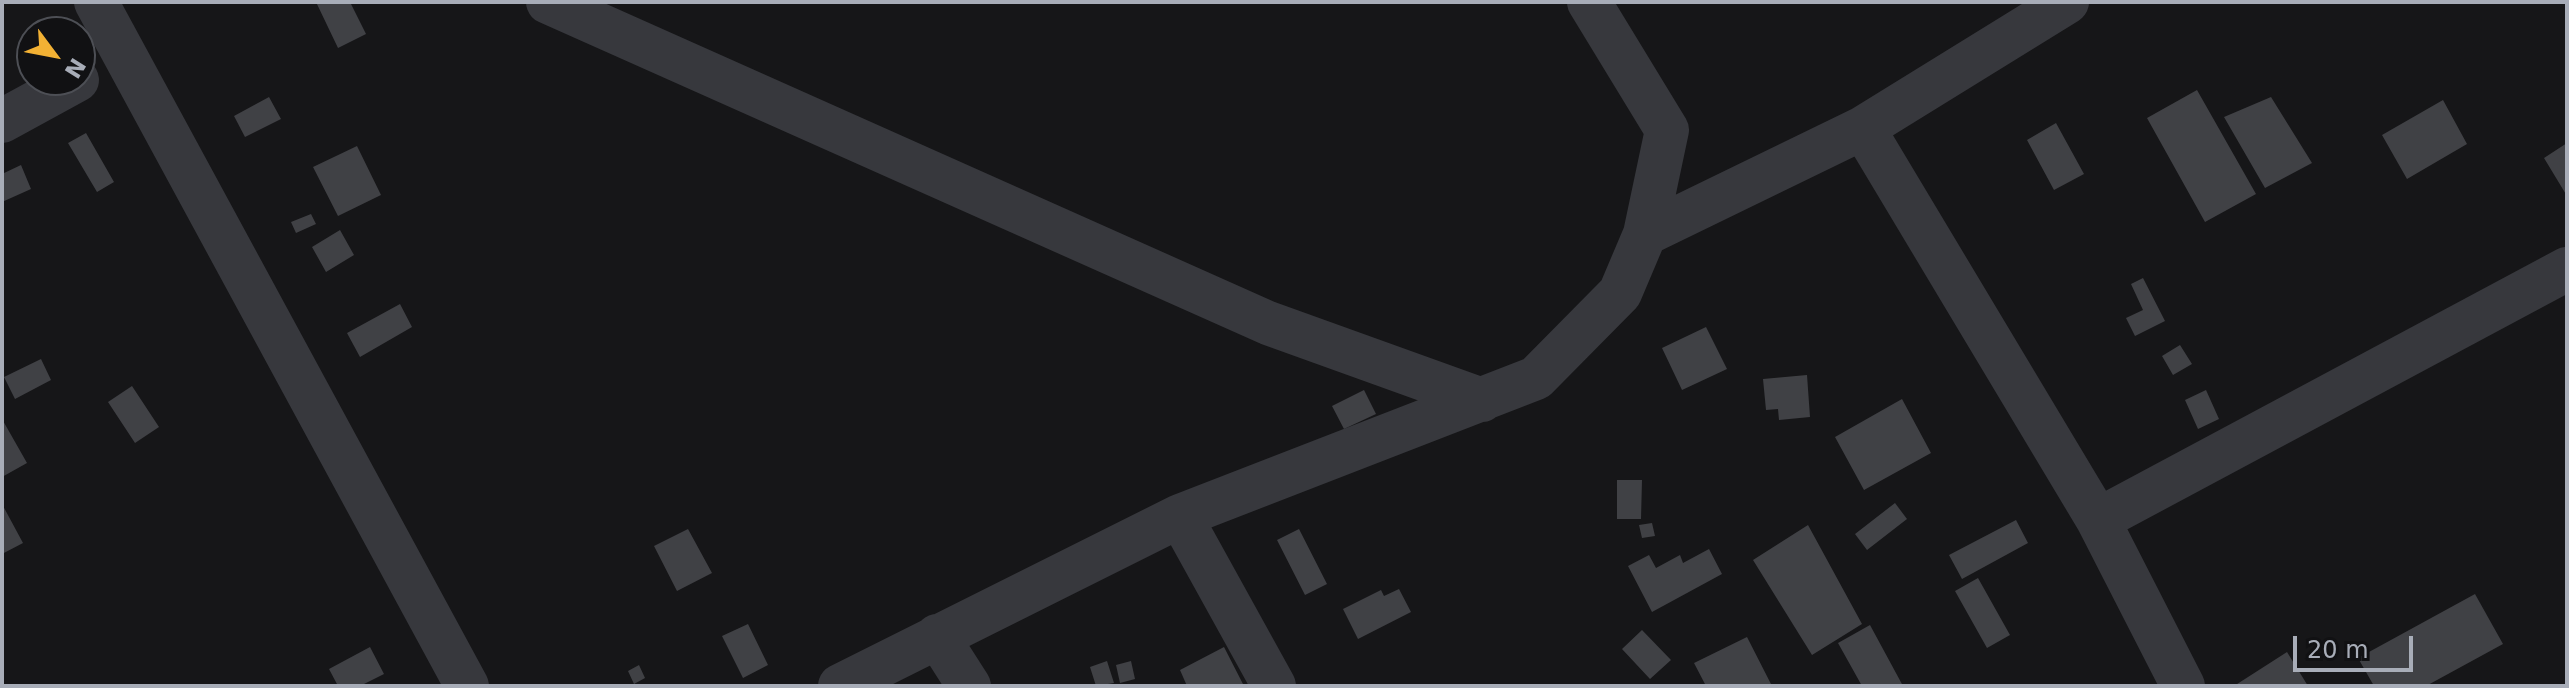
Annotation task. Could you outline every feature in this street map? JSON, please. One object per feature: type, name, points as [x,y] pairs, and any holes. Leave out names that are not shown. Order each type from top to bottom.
[{"type":"street","points":[[96,2],[467,686]]},
{"type":"street","points":[[548,2],[1268,323],[1482,400]]},
{"type":"street","points":[[840,686],[1180,516],[1536,378],[1620,293],[1645,234],[1667,130],[1589,2]]},
{"type":"street","points":[[1645,234],[1863,128],[2067,2]]},
{"type":"street","points":[[96,70],[126,54]]},
{"type":"street","points":[[2,121],[48,96]]},
{"type":"street","points":[[1863,128],[2098,520],[2183,686]]},
{"type":"street","points":[[2098,520],[2567,269]]},
{"type":"street","points":[[1180,516],[1274,686]]},
{"type":"street","points":[[937,636],[969,686]]},
{"type":"building","points":[[316,2],[350,2],[366,34],[338,48]]},
{"type":"building","points":[[2197,90],[2256,194],[2205,222],[2147,118]]},
{"type":"building","points":[[269,97],[281,119],[245,137],[234,116]]},
{"type":"building","points":[[2271,97],[2312,163],[2265,188],[2224,117]]},
{"type":"building","points":[[2443,100],[2467,144],[2407,179],[2382,135]]},
{"type":"building","points":[[2056,123],[2084,174],[2054,190],[2027,140]]},
{"type":"building","points":[[86,133],[114,182],[97,192],[68,143]]},
{"type":"building","points":[[2567,143],[2567,196],[2544,158]]},
{"type":"building","points":[[357,146],[381,195],[338,216],[313,167]]},
{"type":"building","points":[[21,165],[31,189],[2,202],[2,174]]},
{"type":"building","points":[[311,214],[316,224],[296,233],[291,222]]},
{"type":"building","points":[[340,230],[354,255],[326,272],[312,247]]},
{"type":"building","points":[[2143,278],[2165,321],[2135,336],[2126,318],[2143,310],[2131,284]]},
{"type":"building","points":[[400,304],[412,327],[360,357],[347,333]]},
{"type":"building","points":[[1706,327],[1727,369],[1682,390],[1662,348]]},
{"type":"building","points":[[2180,345],[2192,364],[2173,375],[2162,356]]},
{"type":"building","points":[[41,359],[51,380],[15,399],[4,377]]},
{"type":"building","points":[[1807,375],[1810,417],[1779,420],[1778,409],[1766,410],[1763,379]]},
{"type":"building","points":[[132,386],[159,427],[135,443],[108,402]]},
{"type":"building","points":[[1364,390],[1376,414],[1344,429],[1332,406]]},
{"type":"building","points":[[2206,390],[2219,419],[2198,429],[2185,400]]},
{"type":"building","points":[[1902,399],[1931,453],[1864,490],[1835,437]]},
{"type":"building","points":[[2,419],[27,463],[2,477]]},
{"type":"building","points":[[1617,480],[1642,480],[1641,519],[1617,519]]},
{"type":"building","points":[[1895,503],[1907,519],[1867,550],[1855,534]]},
{"type":"building","points":[[2,504],[23,543],[2,554]]},
{"type":"building","points":[[2016,520],[2028,543],[1962,579],[1949,555]]},
{"type":"building","points":[[1652,523],[1655,536],[1642,538],[1639,525]]},
{"type":"building","points":[[1808,525],[1862,624],[1812,655],[1753,560]]},
{"type":"building","points":[[688,529],[712,573],[677,591],[654,546]]},
{"type":"building","points":[[1299,529],[1327,584],[1305,595],[1277,540]]},
{"type":"building","points":[[1709,549],[1722,574],[1652,612],[1628,566],[1649,555],[1656,568],[1680,555],[1683,563]]},
{"type":"building","points":[[1978,578],[2010,635],[1987,648],[1955,591]]},
{"type":"building","points":[[1399,589],[1411,612],[1358,639],[1343,609],[1381,590],[1384,596]]},
{"type":"building","points":[[2475,594],[2503,644],[2426,686],[2374,686],[2358,658]]},
{"type":"building","points":[[748,624],[768,665],[743,678],[722,636]]},
{"type":"building","points":[[1870,625],[1903,686],[1862,686],[1838,643]]},
{"type":"building","points":[[1642,630],[1671,660],[1650,679],[1622,649]]},
{"type":"building","points":[[1747,637],[1772,686],[1706,686],[1694,663]]},
{"type":"building","points":[[370,647],[384,674],[360,686],[338,686],[329,669]]},
{"type":"building","points":[[1224,647],[1244,686],[1187,686],[1180,670]]},
{"type":"building","points":[[2287,652],[2308,686],[2234,686]]},
{"type":"building","points":[[1107,661],[1114,683],[1096,686],[1090,667]]},
{"type":"building","points":[[1131,661],[1135,679],[1120,683],[1116,665]]},
{"type":"building","points":[[639,665],[645,678],[634,684],[628,671]]}]
